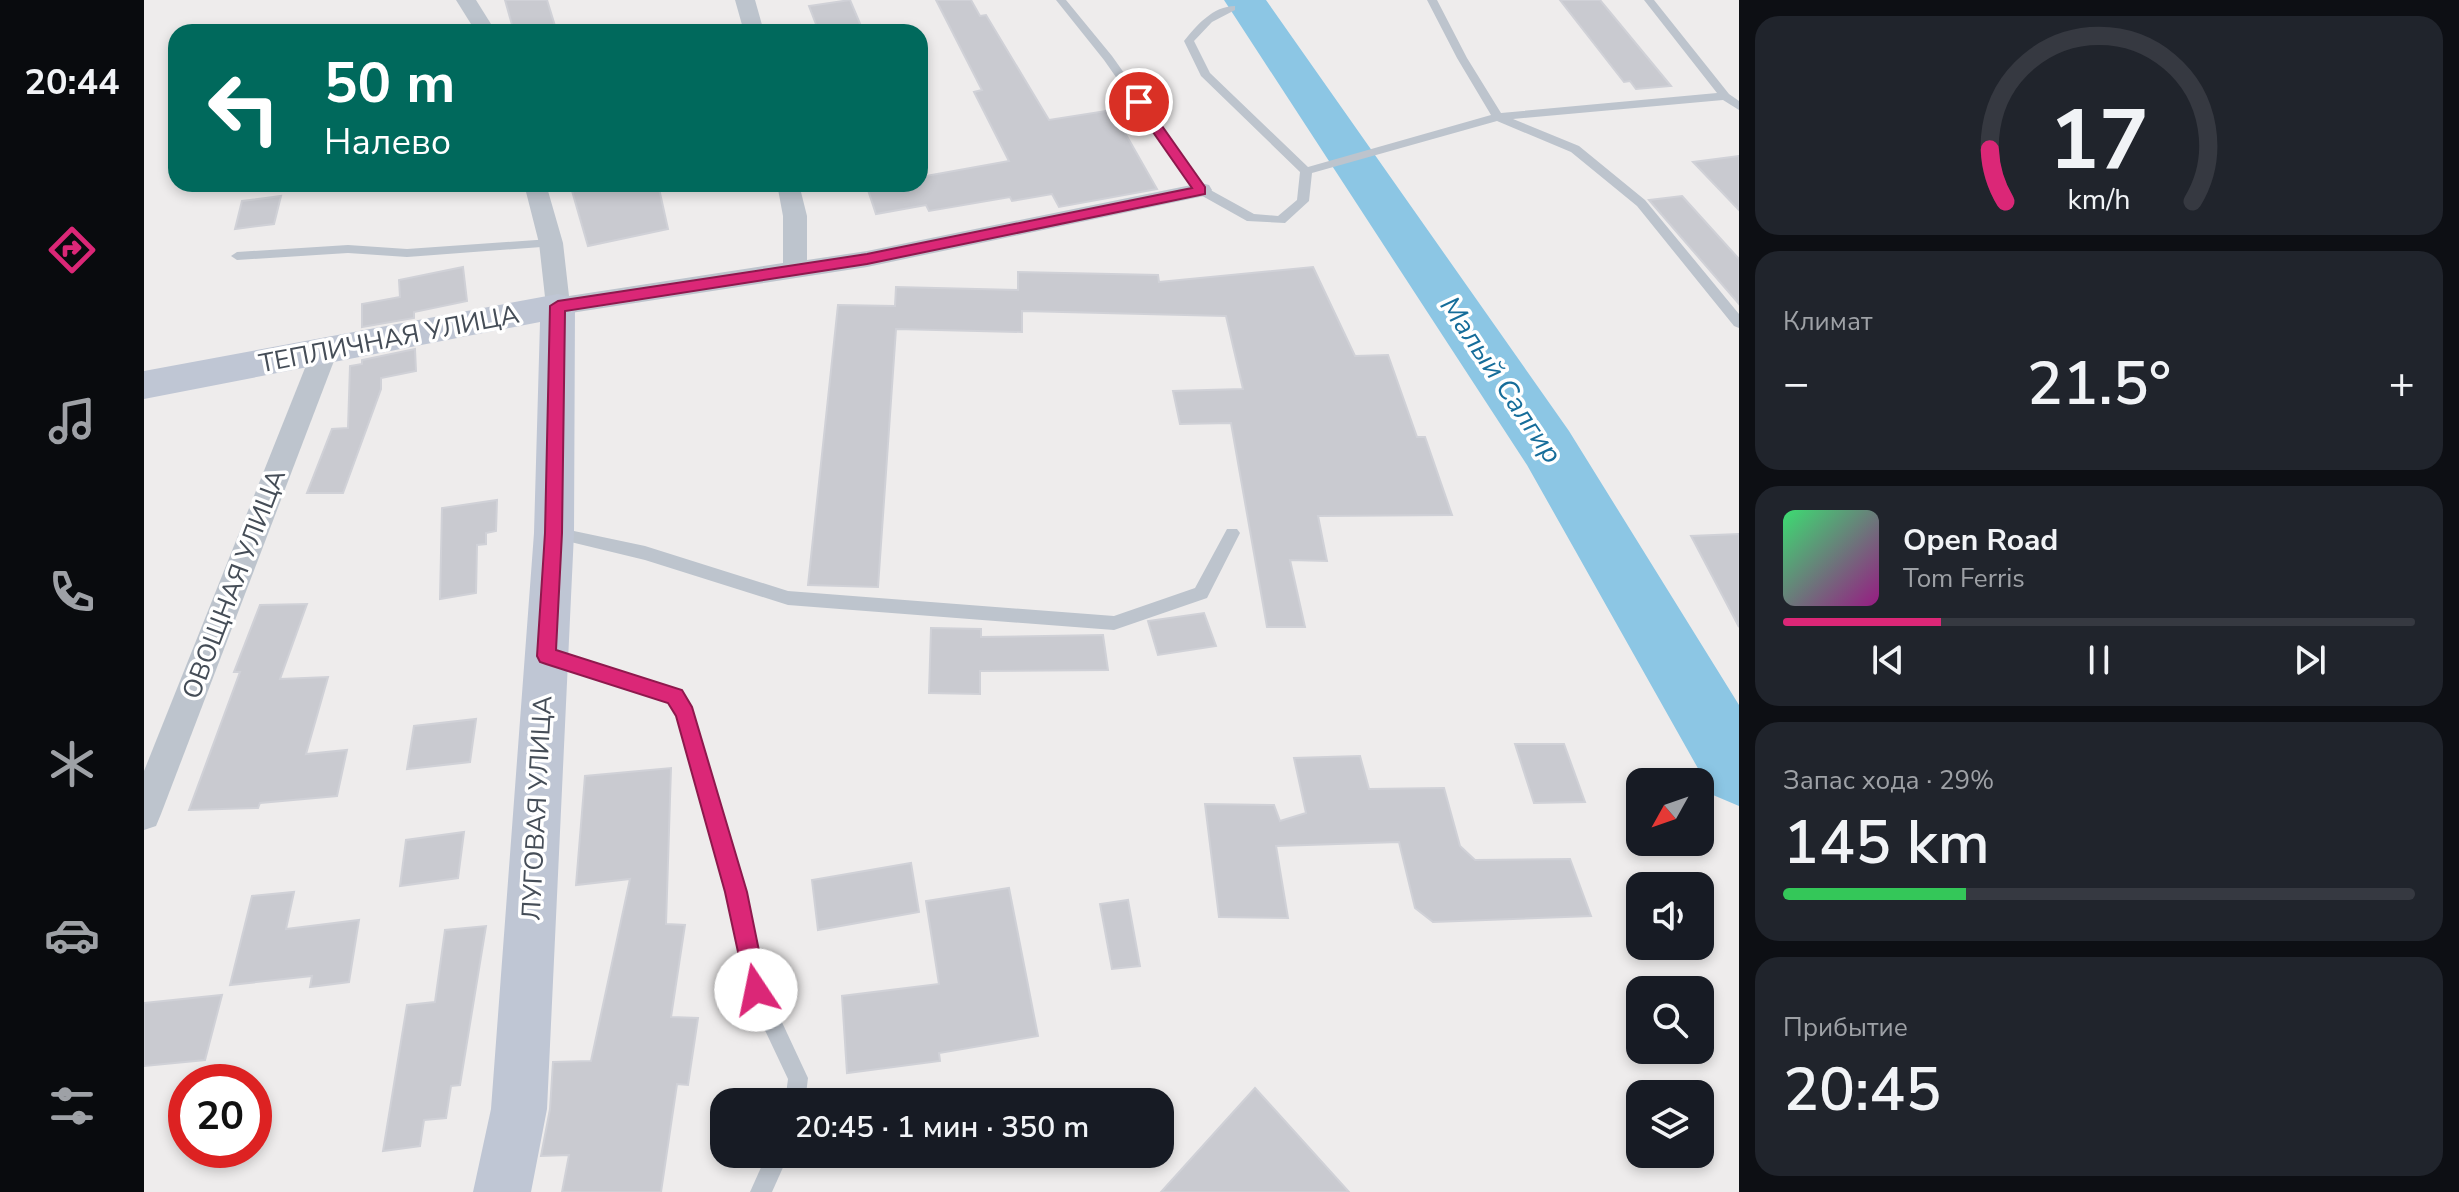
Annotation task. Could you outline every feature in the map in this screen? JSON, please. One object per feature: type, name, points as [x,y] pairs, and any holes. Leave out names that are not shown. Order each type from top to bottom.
[{"type":"main road","name":"ТЕПЛИЧНАЯ УЛИЦА","points":[[144,385],[558,306]]},
{"type":"main road","name":"ЛУГОВАЯ УЛИЦА","points":[[502,1192],[519,1109],[554,533],[558,306]]},
{"type":"street","points":[[466,0],[481,24]]},
{"type":"street","points":[[745,0],[752,24]]},
{"type":"street","name":"ТЕПЛИЧНАЯ УЛИЦА","points":[[558,306],[795,271],[1201,190]]},
{"type":"street","name":"ЛУГОВАЯ УЛИЦА","points":[[537,192],[551,243],[558,306]]},
{"type":"street","points":[[790,192],[795,216],[795,271]]},
{"type":"street","name":"ОВОЩНАЯ УЛИЦА","points":[[144,814],[324,353]]},
{"type":"lane","points":[[1061,0],[1108,58],[1201,190],[1251,218],[1281,220],[1303,201],[1306,171]]},
{"type":"lane","points":[[1432,0],[1498,117],[1575,149],[1641,203],[1739,323]]},
{"type":"lane","points":[[1649,0],[1725,96],[1739,107]]},
{"type":"lane","points":[[1231,8],[1208,20],[1189,41],[1205,74],[1306,171]]},
{"type":"lane","points":[[1306,171],[1498,117],[1725,96]]},
{"type":"lane","points":[[237,256],[348,249],[407,253],[551,243]]},
{"type":"lane","points":[[554,533],[645,553],[788,598],[1114,623],[1201,593],[1232,533]]},
{"type":"lane","points":[[546,656],[675,696],[685,714],[736,892],[756,990],[798,1078],[797,1088]]},
{"type":"lane","points":[[761,1192],[772,1168]]},
{"type":"building","points":[[505,0],[547,0],[554,24],[512,24]]},
{"type":"building","points":[[850,0],[860,24],[816,24],[809,6]]},
{"type":"building","points":[[936,0],[971,0],[980,16],[986,15],[1049,120],[1112,110],[1157,189],[1059,207],[1052,194],[1012,201],[1010,197],[929,211],[926,205],[876,214],[869,192],[928,192],[928,176],[1009,161],[974,92],[982,90]]},
{"type":"building","points":[[1560,0],[1600,0],[1671,86],[1636,89],[1630,81],[1624,82]]},
{"type":"building","points":[[1739,156],[1739,210],[1693,162]]},
{"type":"building","points":[[572,192],[660,192],[668,229],[588,246]]},
{"type":"building","points":[[281,196],[274,224],[235,229],[242,201]]},
{"type":"building","points":[[1682,196],[1739,259],[1739,304],[1649,200]]},
{"type":"building","points":[[463,267],[467,301],[414,312],[414,318],[362,327],[362,304],[400,297],[399,280]]},
{"type":"building","points":[[1313,267],[1355,356],[1388,355],[1417,437],[1425,437],[1452,515],[1318,516],[1327,561],[1290,560],[1305,627],[1267,627],[1231,423],[1180,424],[1173,391],[1243,389],[1226,316],[1022,311],[1022,332],[896,329],[878,587],[808,585],[838,305],[895,306],[896,287],[1018,290],[1018,272],[1158,275],[1159,282]]},
{"type":"building","points":[[415,349],[416,371],[381,378],[381,389],[343,493],[307,493],[332,429],[348,428],[350,366],[362,364],[362,360]]},
{"type":"building","points":[[497,500],[496,531],[486,533],[486,544],[477,545],[476,593],[440,599],[442,508]]},
{"type":"building","points":[[1739,534],[1739,627],[1691,536]]},
{"type":"building","points":[[307,604],[280,679],[328,677],[306,754],[347,750],[337,796],[260,803],[258,808],[189,810],[240,672],[234,672],[260,605]]},
{"type":"building","points":[[1204,613],[1216,646],[1158,655],[1148,621]]},
{"type":"building","points":[[931,628],[981,629],[981,637],[1103,635],[1108,670],[980,671],[980,694],[929,693]]},
{"type":"building","points":[[476,719],[470,762],[407,769],[414,726]]},
{"type":"building","points":[[1515,744],[1564,744],[1585,802],[1534,803]]},
{"type":"building","points":[[1360,756],[1369,789],[1444,788],[1460,846],[1475,860],[1570,859],[1591,916],[1433,922],[1415,908],[1399,842],[1276,846],[1288,918],[1219,917],[1205,804],[1274,805],[1280,821],[1306,813],[1294,758]]},
{"type":"building","points":[[671,768],[666,924],[685,925],[671,1017],[698,1018],[688,1085],[677,1084],[661,1192],[562,1192],[569,1155],[541,1156],[550,1109],[553,1062],[591,1061],[630,879],[576,885],[585,776]]},
{"type":"building","points":[[464,832],[458,878],[400,886],[406,840]]},
{"type":"building","points":[[911,863],[919,912],[818,930],[812,880]]},
{"type":"building","points":[[1009,888],[1038,1036],[939,1053],[940,1061],[847,1073],[842,996],[939,984],[926,901]]},
{"type":"building","points":[[294,892],[286,929],[359,920],[349,982],[310,987],[312,976],[230,985],[252,896]]},
{"type":"building","points":[[1128,900],[1140,966],[1112,969],[1100,904]]},
{"type":"building","points":[[486,926],[460,1085],[451,1086],[446,1118],[424,1120],[420,1146],[383,1151],[407,1005],[435,1002],[445,930]]},
{"type":"building","points":[[222,995],[205,1060],[144,1066],[144,1003]]},
{"type":"building","points":[[1255,1088],[1349,1192],[1161,1192]]},
{"type":"waterway","name":"Малый Салгир","points":[[1245,0],[1548,448],[1739,771]]},
{"type":"route","points":[[756,990],[736,892],[685,714],[675,696],[546,656],[554,533],[558,306],[867,259],[1201,190],[1139,102]]}]
